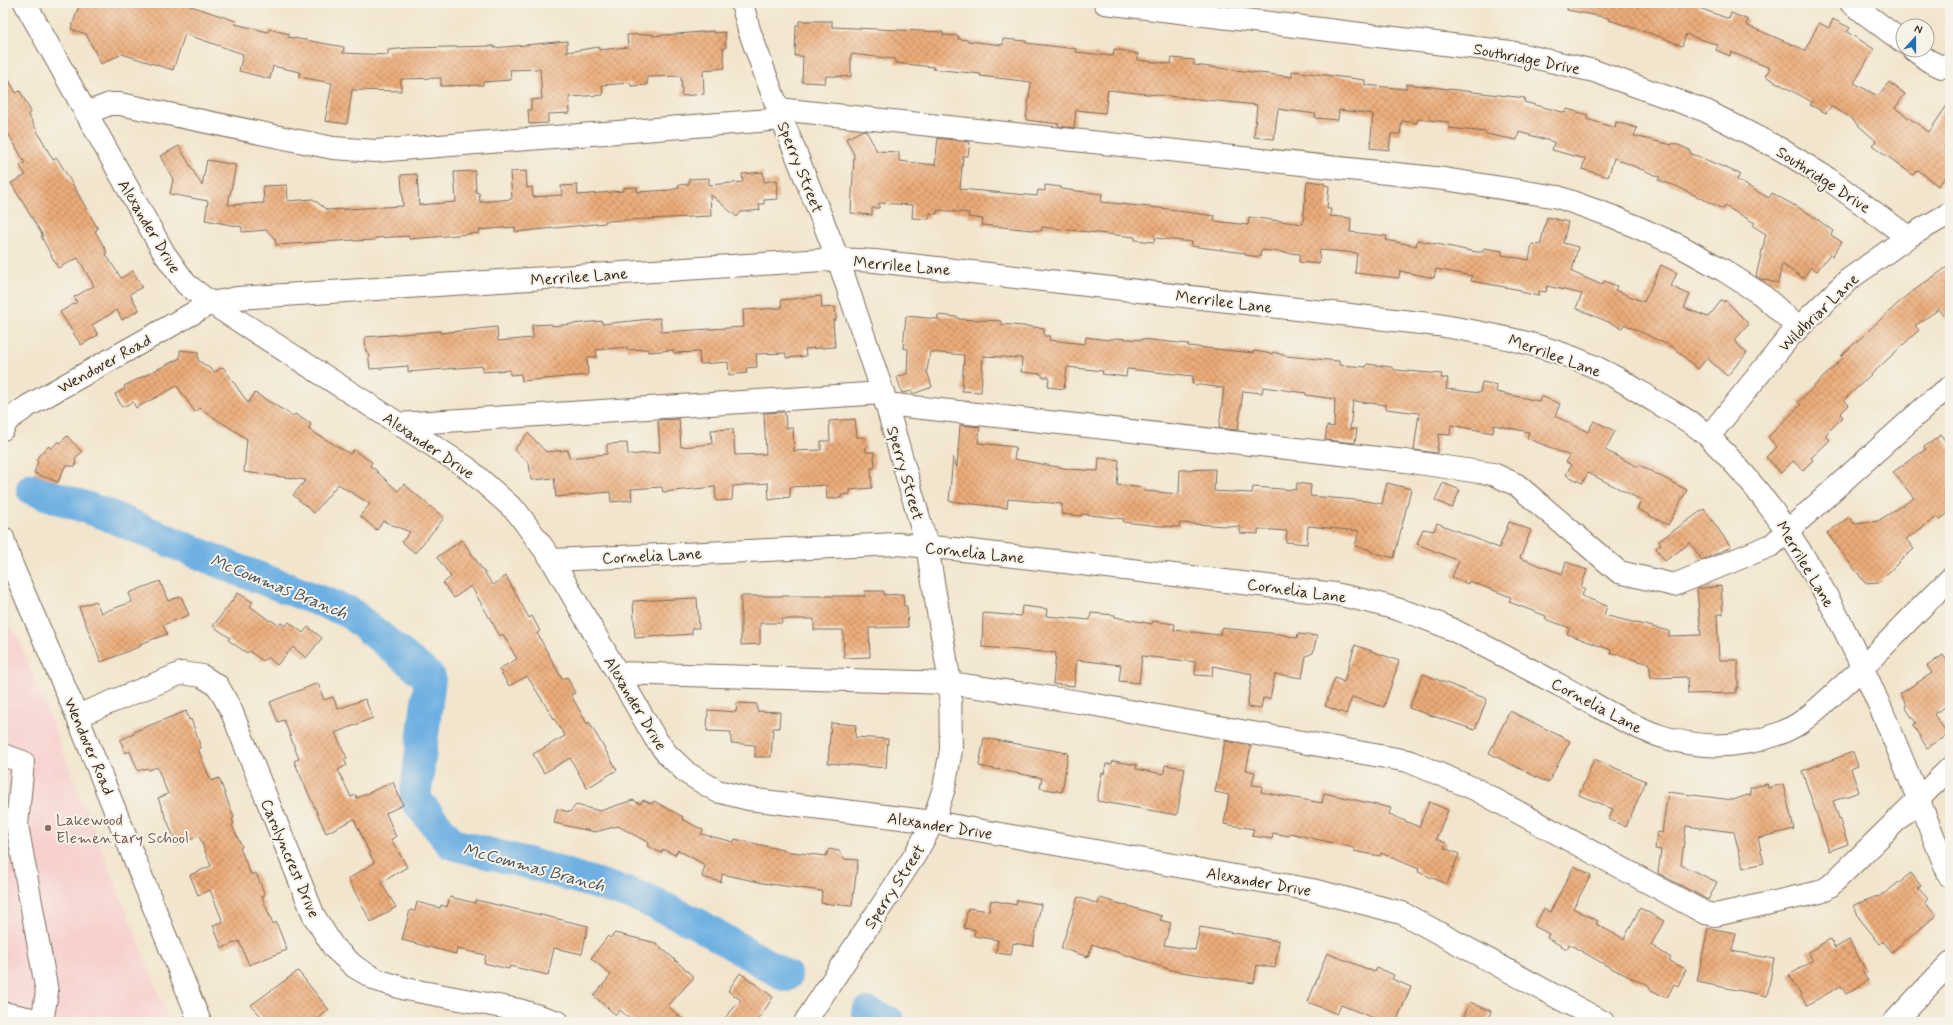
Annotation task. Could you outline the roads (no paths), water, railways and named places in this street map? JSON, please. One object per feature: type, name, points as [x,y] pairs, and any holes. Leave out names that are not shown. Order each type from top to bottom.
[{"type":"street","name":"Alexander Drive","points":[[25,3],[164,253],[186,284],[211,303],[466,467],[517,512],[552,560],[655,738],[667,754],[687,773],[717,791],[749,799],[933,822],[1312,890],[1402,913],[1603,1022]]},
{"type":"street","name":"Sperry Street","points":[[742,3],[749,30],[780,114],[838,259],[885,399],[927,546],[950,684],[951,750],[944,788],[933,822],[915,855],[805,1022]]},
{"type":"street","name":"Southridge Drive","points":[[1105,3],[1510,52],[1594,71],[1706,111],[1780,149],[1827,178],[1908,237]]},
{"type":"street","points":[[1851,3],[1895,36]]},
{"type":"street","points":[[1925,58],[1947,70]]},
{"type":"street","points":[[86,113],[110,104],[120,104],[333,148],[375,151],[780,114],[1436,178],[1558,197],[1614,217],[1680,246],[1723,270],[1762,295],[1799,328]]},
{"type":"street","name":"Wildbriar Lane","points":[[1709,436],[1790,336],[1848,280],[1908,237],[1950,213]]},
{"type":"street","name":"Merrilee Lane","points":[[211,303],[237,298],[838,259],[876,261],[1438,325],[1500,335],[1555,351],[1610,375],[1680,416],[1709,436],[1760,493],[1788,531],[1825,592],[1862,668],[1950,877]]},
{"type":"street","name":"Wendover Road","points":[[5,421],[28,406],[211,303]]},
{"type":"street","points":[[398,424],[885,399],[1405,461],[1493,474],[1517,485],[1620,572],[1674,586],[1772,545],[1935,398],[1950,387]]},
{"type":"street","name":"Wendover Road","points":[[3,538],[7,564],[77,716],[200,1022]]},
{"type":"street","name":"Cornelia Lane","points":[[552,560],[897,544],[927,546],[1327,593],[1373,602],[1409,612],[1448,628],[1655,735],[1701,746],[1727,746],[1754,742],[1777,735],[1798,724],[1862,668],[1950,579]]},
{"type":"street","name":"Carolyncrest Drive","points":[[77,716],[182,673],[202,676],[218,686],[231,710],[314,916],[334,948],[355,967],[377,980],[406,989],[518,1016],[558,1022]]},
{"type":"street","points":[[618,673],[950,684],[1087,704],[1408,761],[1475,789],[1704,913],[1715,915],[1820,892],[1830,886],[1950,768]]},
{"type":"street","points":[[3,755],[23,762],[17,825],[47,992],[42,1021],[3,1013]]},
{"type":"street","points":[[1894,1022],[1950,963]]},
{"type":"waterway","name":"McCommas Branch","points":[[32,489],[105,514],[236,569],[349,612],[430,678],[415,799],[452,844],[535,865],[640,897],[696,923],[786,976]]},
{"type":"waterway","name":"McCommas Branch","points":[[867,1013],[889,1022]]},
{"type":"place","name":"Lakewood Elementary School","points":[[48,828]]}]
